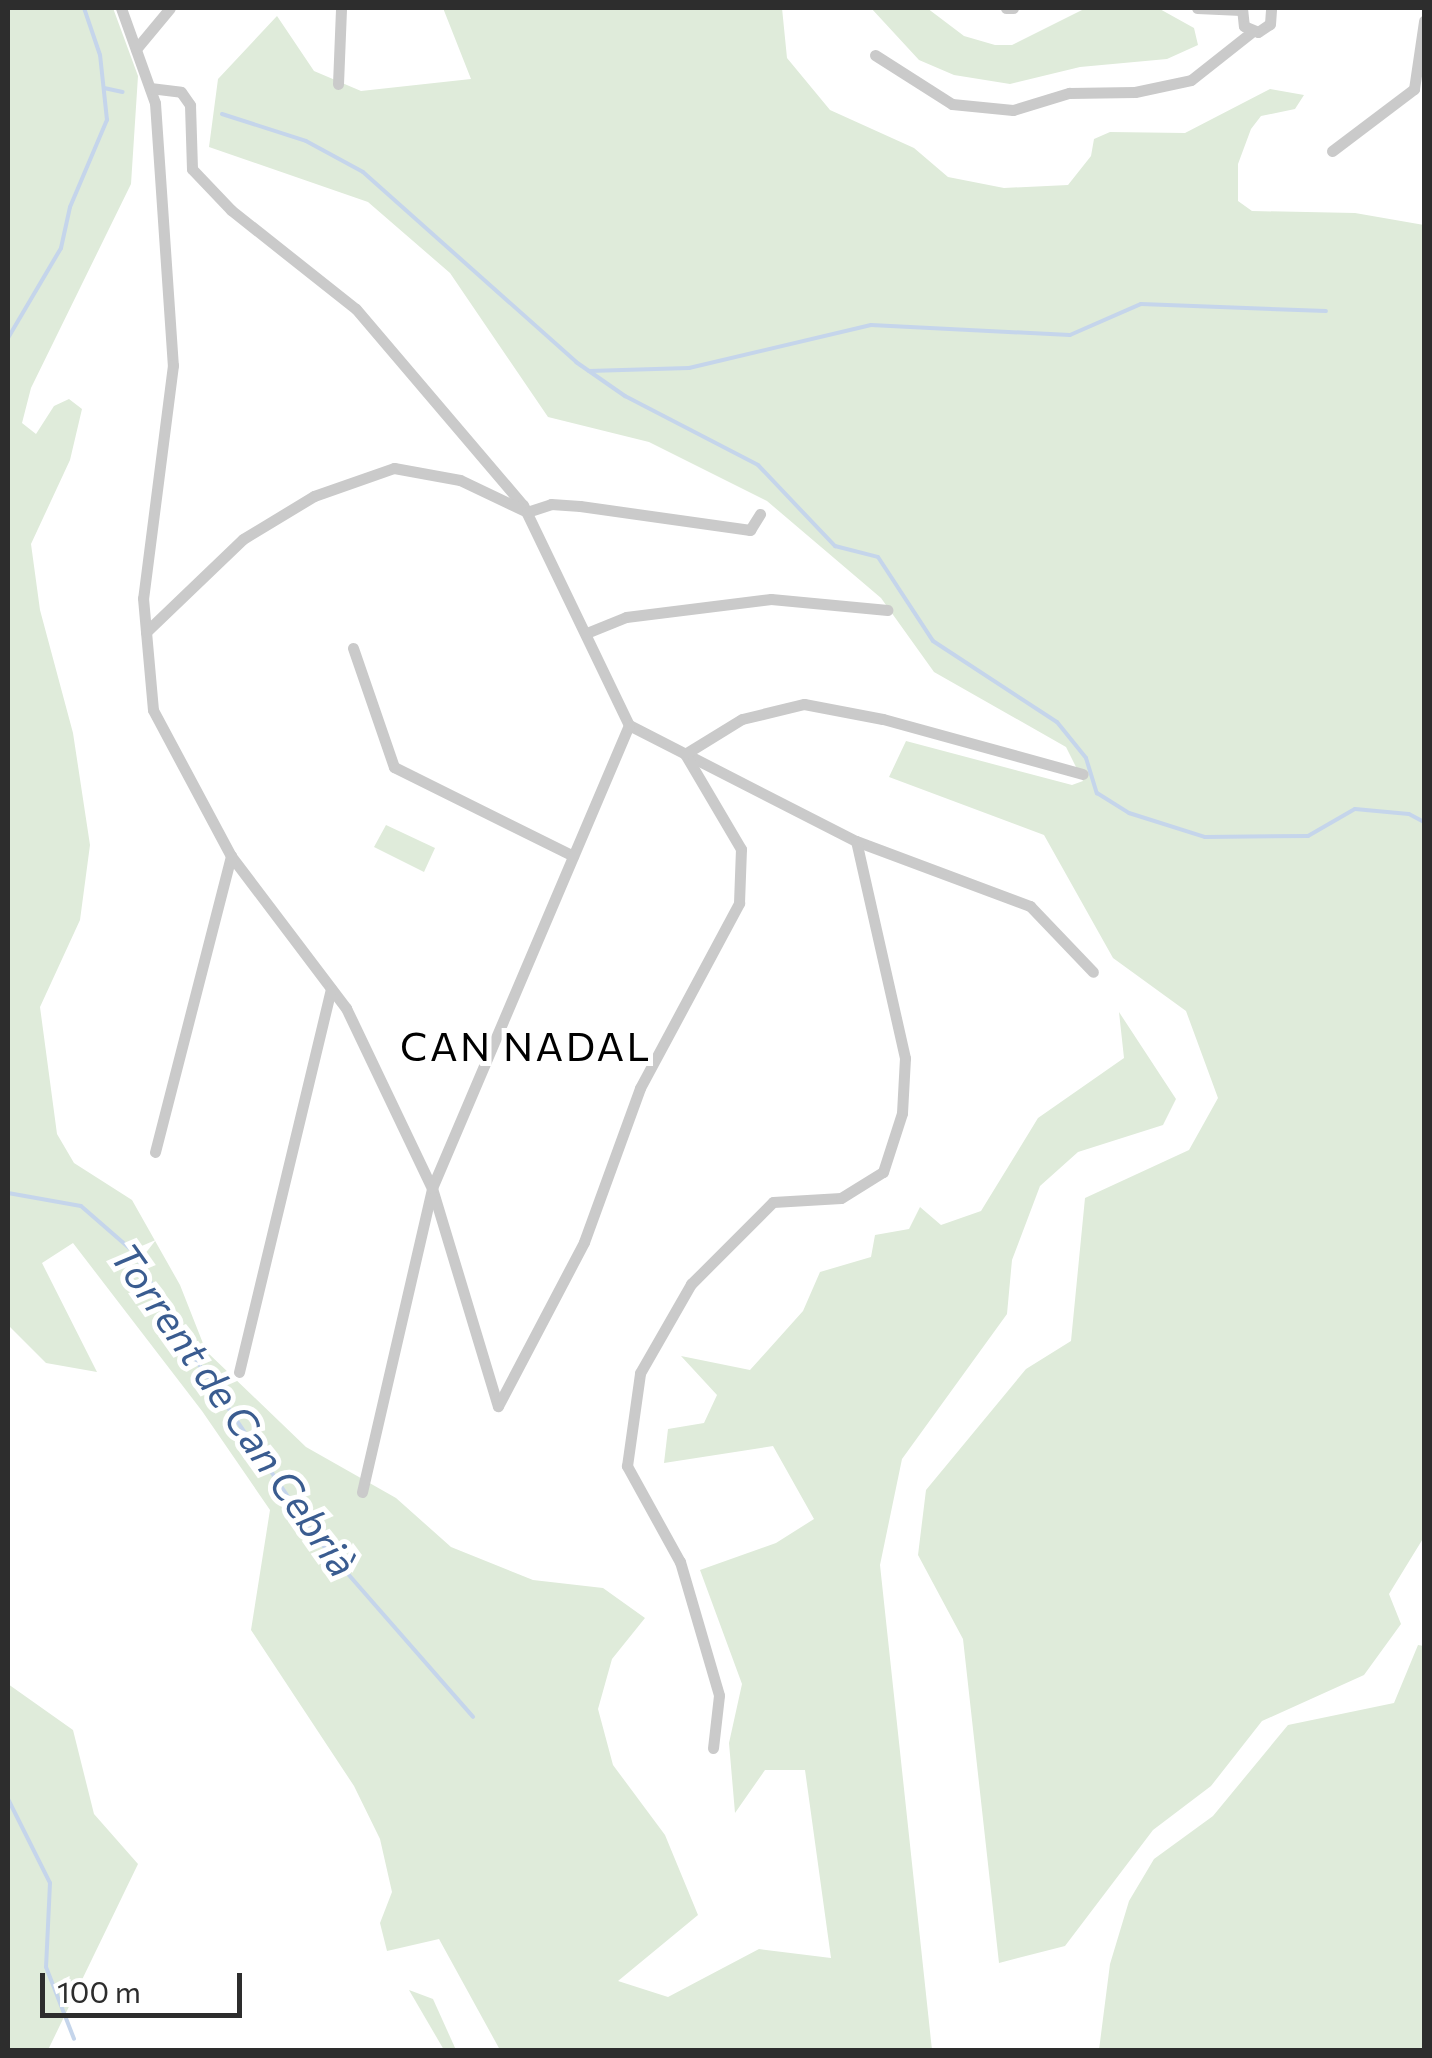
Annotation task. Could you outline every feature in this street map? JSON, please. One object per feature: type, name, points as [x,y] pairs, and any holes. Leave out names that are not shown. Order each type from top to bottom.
[{"type":"street","points":[[121,8],[150,88],[173,365],[143,598],[153,710],[231,856],[331,989],[432,1188],[498,1406],[584,1242],[640,1088],[739,903],[741,849],[685,754]]},
{"type":"street","points":[[136,49],[170,8]]},
{"type":"street","points":[[338,84],[341,8]]},
{"type":"street","points":[[1197,8],[1241,9],[1244,26],[1253,31]]},
{"type":"street","points":[[875,54],[952,104],[1014,110],[1069,93],[1135,92],[1191,80],[1253,31],[1270,24],[1271,8]]},
{"type":"street","points":[[1332,151],[1414,89],[1424,25]]},
{"type":"street","points":[[150,88],[181,92],[190,104],[192,169],[232,210],[356,308],[527,512],[589,632],[629,726],[856,841],[1030,906],[1093,972]]},
{"type":"street","points":[[146,632],[243,540],[314,496],[394,468],[460,480],[527,512],[580,506],[750,530],[760,514]]},
{"type":"street","points":[[589,632],[626,618],[772,600],[888,610]]},
{"type":"street","points":[[354,648],[394,767],[572,856]]},
{"type":"street","points":[[685,754],[742,719],[804,704],[883,719],[1083,774]]},
{"type":"street","points":[[362,1492],[432,1188],[629,726]]},
{"type":"street","points":[[713,1748],[719,1695],[680,1562],[627,1466],[640,1373],[690,1284],[773,1202],[841,1198],[884,1172],[902,1113],[905,1058],[856,841]]},
{"type":"street","points":[[155,1152],[231,856]]},
{"type":"street","points":[[239,1372],[331,989]]},
{"type":"green space","points":[[8,8],[113,8],[138,76],[131,184],[31,388],[22,423],[36,434],[54,406],[69,399],[82,409],[70,460],[31,544],[40,610],[73,733],[90,845],[80,920],[40,1007],[57,1134],[74,1163],[132,1200],[180,1285],[206,1351],[306,1447],[396,1498],[451,1547],[533,1580],[603,1588],[645,1618],[612,1659],[598,1709],[613,1765],[665,1835],[698,1915],[618,1981],[668,1997],[759,1949],[831,1958],[805,1770],[765,1770],[735,1813],[729,1743],[742,1684],[700,1570],[776,1543],[814,1519],[773,1446],[664,1463],[668,1429],[704,1423],[717,1395],[681,1356],[750,1370],[803,1311],[820,1272],[871,1257],[875,1235],[909,1229],[920,1207],[941,1225],[981,1211],[1038,1118],[1124,1058],[1119,1012],[1176,1099],[1163,1125],[1078,1152],[1040,1186],[1012,1260],[1007,1314],[902,1459],[880,1565],[932,2050],[500,2050],[439,1939],[387,1951],[380,1923],[392,1892],[380,1839],[354,1786],[251,1630],[270,1510],[202,1411],[73,1243],[42,1263],[97,1372],[46,1363],[8,1325]]},
{"type":"green space","points":[[443,8],[782,8],[787,58],[830,110],[914,148],[948,177],[1004,188],[1068,185],[1091,156],[1094,139],[1110,132],[1185,133],[1270,89],[1304,95],[1295,109],[1261,116],[1251,129],[1238,164],[1238,201],[1252,211],[1355,213],[1424,225],[1424,1537],[1389,1594],[1401,1624],[1364,1675],[1262,1721],[1211,1786],[1153,1830],[1065,1946],[999,1963],[963,1639],[918,1555],[926,1490],[1026,1369],[1071,1341],[1085,1198],[1189,1150],[1218,1098],[1186,1011],[1113,958],[1044,835],[889,777],[906,741],[1072,785],[1083,781],[1066,747],[934,672],[881,598],[767,501],[649,442],[548,417],[450,273],[368,202],[209,147],[218,79],[277,16],[314,71],[361,91],[471,79]]},
{"type":"green space","points":[[871,8],[927,8],[964,36],[995,45],[1012,45],[1086,8],[1158,8],[1194,28],[1198,45],[1167,59],[1080,67],[1010,84],[954,75],[919,60]]},
{"type":"green space","points":[[386,825],[435,848],[424,872],[374,847]]},
{"type":"green space","points":[[1418,1645],[1424,1646],[1424,2050],[1099,2050],[1110,1964],[1129,1901],[1154,1859],[1213,1816],[1288,1725],[1394,1703]]},
{"type":"green space","points":[[8,1684],[73,1730],[94,1814],[138,1864],[48,2050],[8,2050]]},
{"type":"green space","points":[[409,1990],[433,1999],[456,2050],[444,2050]]},
{"type":"waterway","points":[[8,338],[61,248],[70,207],[107,120],[100,55],[84,8]]},
{"type":"waterway","points":[[104,88],[123,92]]},
{"type":"waterway","points":[[222,114],[306,141],[363,172],[576,362],[625,396],[758,465],[835,546],[878,557],[933,641],[1057,722],[1086,758],[1097,793],[1129,813],[1205,837],[1308,836],[1355,809],[1409,814],[1424,822]]},
{"type":"waterway","points":[[589,371],[689,368],[871,325],[1070,335],[1141,304],[1326,311]]},
{"type":"waterway","name":"Torrent de Can Cebrià","points":[[8,1193],[81,1206],[134,1252],[181,1338],[313,1534],[473,1717]]},
{"type":"waterway","points":[[8,1799],[50,1883],[46,1967],[74,2039]]},
{"type":"district","name":"CAN NADAL","points":[[526,1045]]}]
